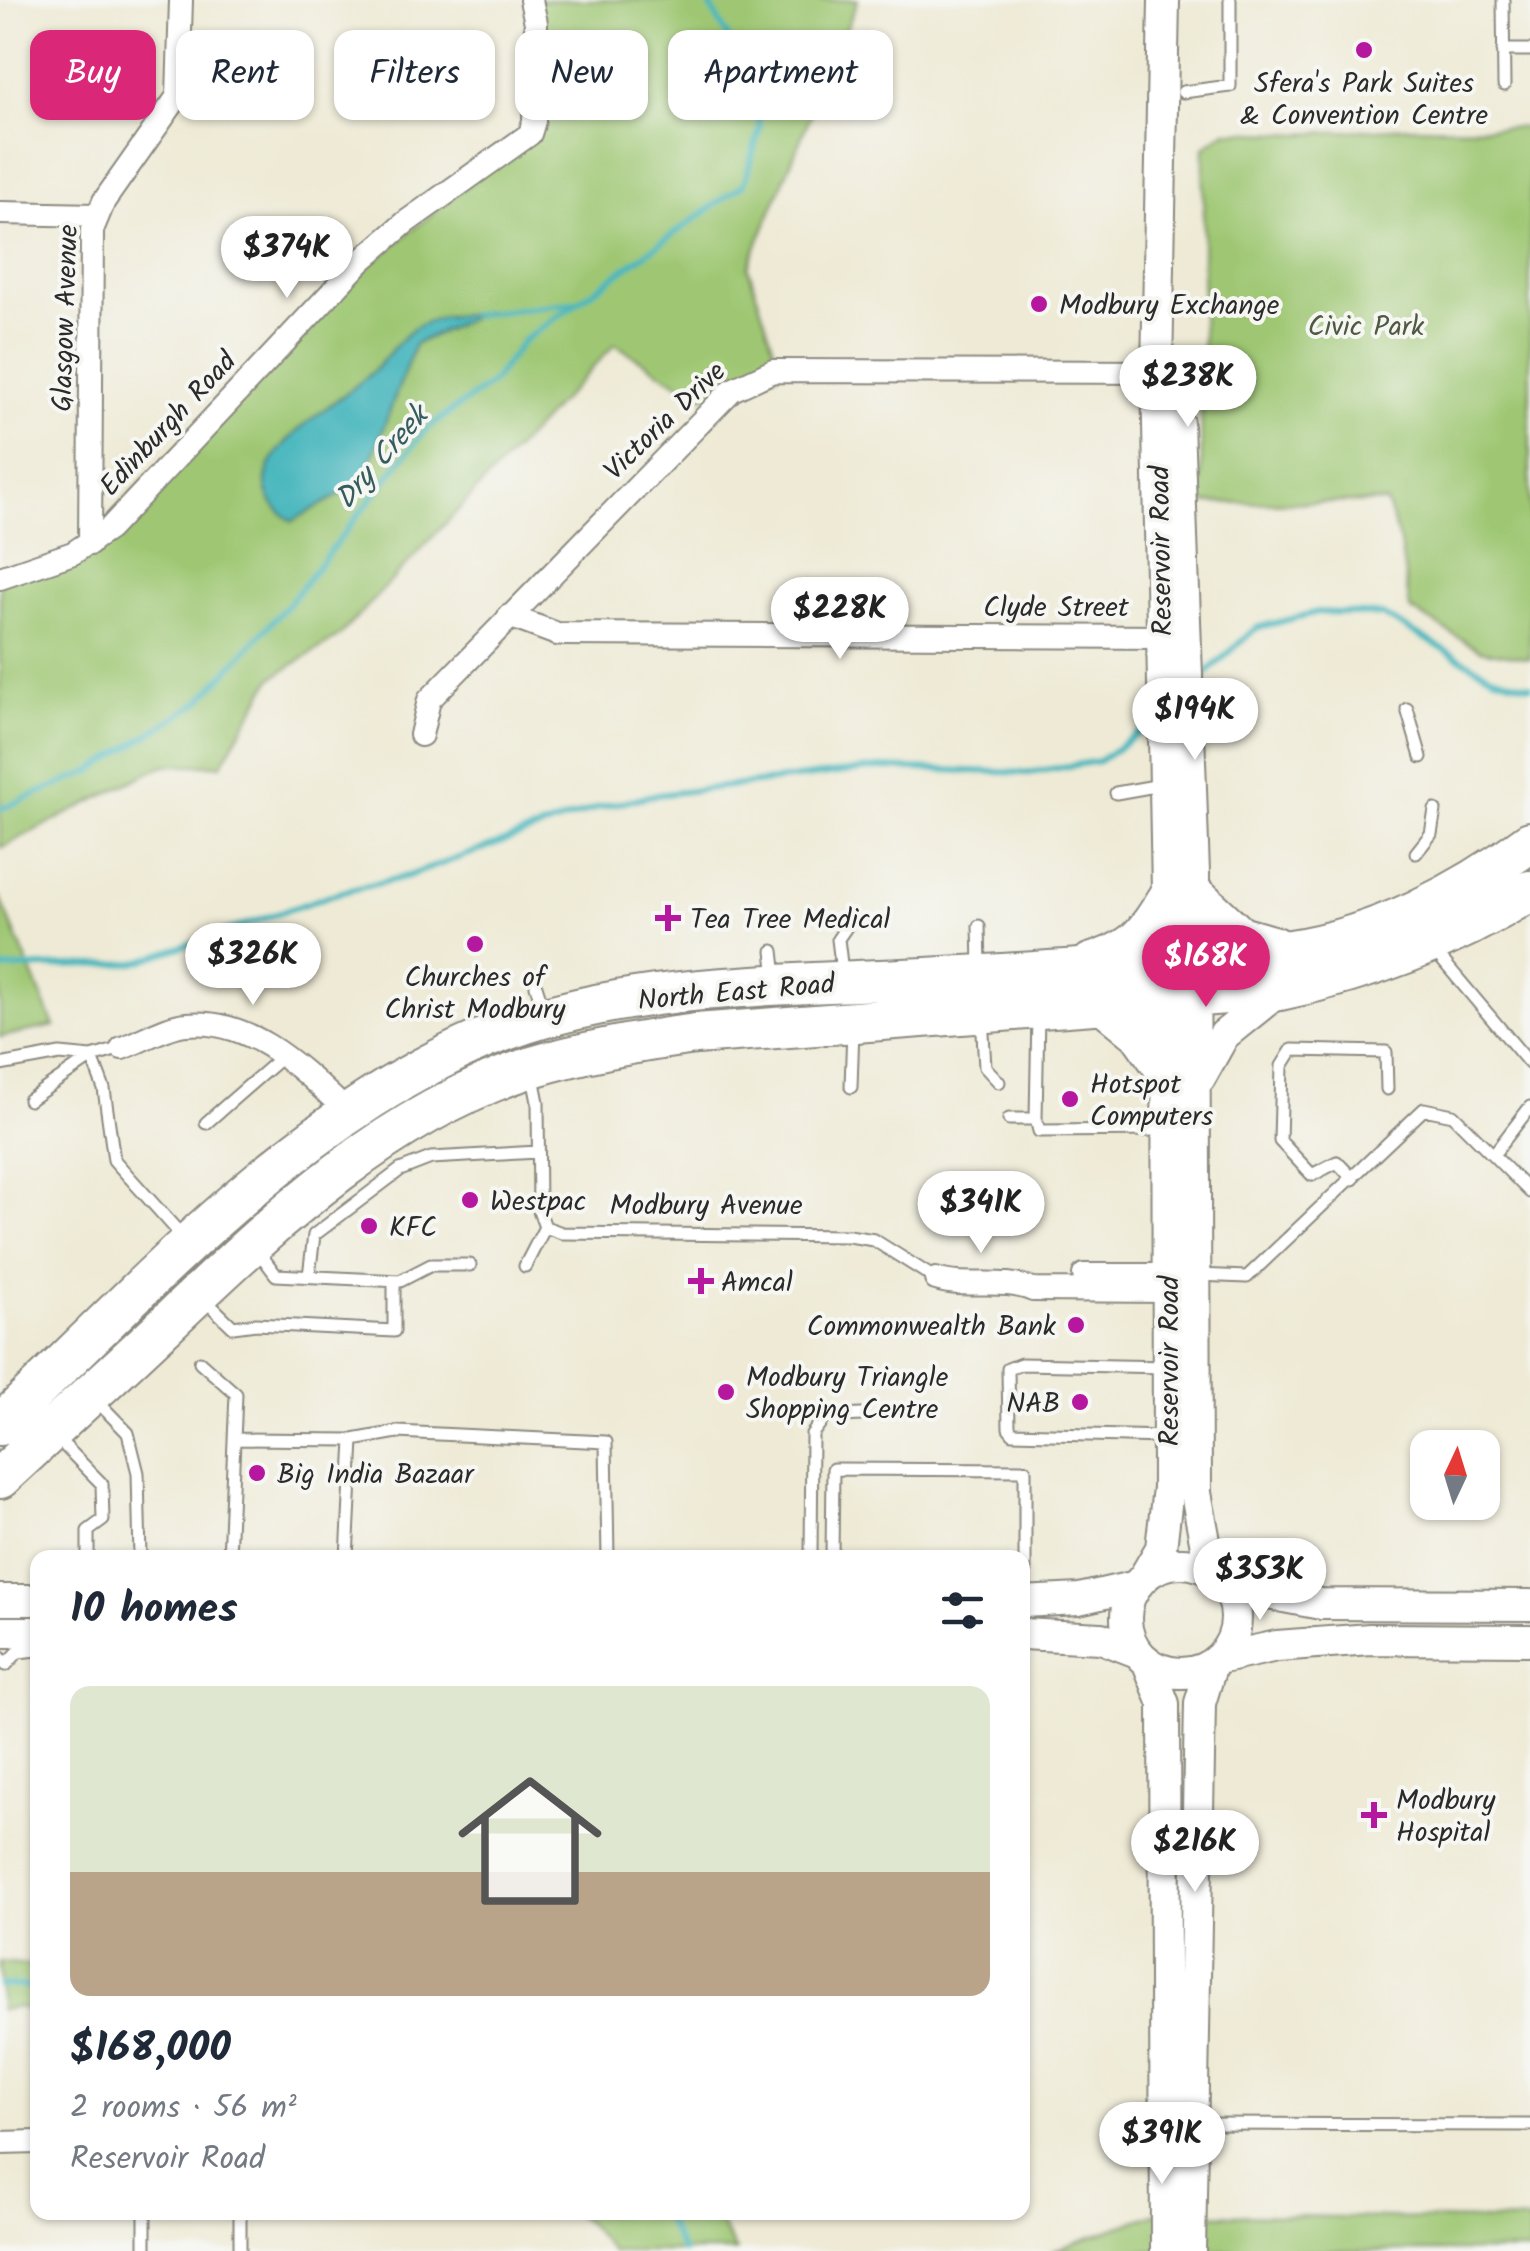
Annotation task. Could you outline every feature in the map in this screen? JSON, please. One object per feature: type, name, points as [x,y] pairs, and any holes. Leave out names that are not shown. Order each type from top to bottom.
[{"type":"highway","name":"North East Road","points":[[1040,992],[1107,1006],[1181,980],[1398,918],[1455,891],[1530,842]]},
{"type":"highway","name":"North East Road","points":[[0,1478],[252,1244],[364,1130],[408,1079],[541,1002],[628,991],[708,987],[775,968],[842,982],[981,995],[1181,980],[1280,990],[1354,973],[1429,945],[1530,891]]},
{"type":"highway","points":[[1181,893],[1240,937],[1288,951]]},
{"type":"highway","name":"North East Road","points":[[11,1409],[265,1176],[364,1130],[455,1102],[532,1068],[671,1037],[853,1024],[981,995]]},
{"type":"highway","points":[[1107,1006],[1182,1078]]},
{"type":"highway","points":[[408,1079],[457,1073],[520,1053],[532,1068]]},
{"type":"main road","points":[[1150,0],[1158,43],[1158,125],[1163,152]]},
{"type":"main road","name":"Reservoir Road","points":[[1140,1581],[1161,1548],[1164,1532],[1168,1367],[1177,1281],[1182,1078],[1181,893],[1166,372],[1164,0]]},
{"type":"main road","name":"Reservoir Road","points":[[1166,372],[1183,92],[1180,0]]},
{"type":"main road","name":"Reservoir Road","points":[[1174,637],[1165,784],[1181,893]]},
{"type":"main road","points":[[1040,992],[1125,948],[1181,893]]},
{"type":"main road","points":[[1182,1078],[1224,1036],[1280,990]]},
{"type":"main road","name":"Reservoir Road","points":[[1182,1078],[1167,1130],[1196,1493],[1214,1574]]},
{"type":"main road","points":[[1030,1602],[1079,1599],[1140,1581],[1173,1564],[1268,1594],[1321,1604],[1530,1605]]},
{"type":"main road","points":[[1190,2251],[1200,1703],[1236,1622],[1231,1596],[1214,1574]]},
{"type":"main road","points":[[1140,1581],[1126,1624],[1164,1704],[1166,2251]]},
{"type":"main road","points":[[0,1600],[30,1600]]},
{"type":"main road","points":[[0,1632],[30,1632]]},
{"type":"main road","points":[[1030,1634],[1102,1638],[1180,1673],[1277,1646],[1370,1639],[1530,1640]]},
{"type":"street","name":"Glasgow Avenue","points":[[90,544],[91,256],[97,215],[178,96],[181,0]]},
{"type":"street","name":"Edinburgh Road","points":[[0,578],[90,544],[361,261],[406,222],[530,134],[534,121],[536,22],[531,0]]},
{"type":"street","points":[[0,214],[97,215]]},
{"type":"street","name":"Victoria Drive","points":[[421,734],[429,700],[732,390],[756,376],[773,371],[1166,372]]},
{"type":"street","name":"Clyde Street","points":[[509,616],[558,634],[1174,637]]},
{"type":"street","points":[[122,1048],[186,1024],[239,1030],[284,1055],[364,1130]]},
{"type":"street","name":"Modbury Avenue","points":[[936,1279],[950,1284],[1018,1284],[1033,1290],[1177,1281]]},
{"type":"street","points":[[0,2142],[30,2142]]},
{"type":"lane","points":[[1183,92],[1230,86],[1230,0]]},
{"type":"lane","points":[[1503,0],[1504,86]]},
{"type":"lane","points":[[1503,50],[1530,50]]},
{"type":"lane","points":[[1406,710],[1421,757]]},
{"type":"lane","points":[[1116,793],[1165,784]]},
{"type":"lane","points":[[1416,852],[1431,834],[1435,810]]},
{"type":"lane","points":[[842,982],[838,939],[852,920]]},
{"type":"lane","points":[[978,926],[985,1067],[1000,1082]]},
{"type":"lane","points":[[1429,945],[1530,1064]]},
{"type":"lane","points":[[1040,992],[1038,1130],[1167,1130]]},
{"type":"lane","points":[[850,1087],[853,1024]]},
{"type":"lane","points":[[30,1100],[92,1057],[122,1048]]},
{"type":"lane","points":[[1353,1179],[1337,1162],[1312,1175],[1280,1141],[1282,1066],[1292,1050],[1386,1052],[1387,1089]]},
{"type":"lane","points":[[0,1065],[60,1054],[92,1057]]},
{"type":"lane","points":[[206,1123],[284,1055]]},
{"type":"lane","points":[[92,1057],[104,1089],[114,1160],[190,1244]]},
{"type":"lane","points":[[525,1266],[544,1227],[539,1211],[538,1102],[532,1068]]},
{"type":"lane","points":[[1493,1155],[1530,1107]]},
{"type":"lane","points":[[1177,1281],[1248,1278],[1424,1109],[1453,1114],[1530,1192]]},
{"type":"lane","points":[[1009,1119],[1036,1119]]},
{"type":"lane","points":[[308,1276],[314,1235],[400,1170],[431,1158],[538,1152]]},
{"type":"lane","name":"Modbury Avenue","points":[[544,1227],[562,1233],[848,1236],[874,1240],[936,1279]]},
{"type":"lane","points":[[252,1244],[276,1275],[394,1281],[430,1264],[470,1265]]},
{"type":"lane","points":[[198,1294],[233,1327],[256,1324],[394,1331],[394,1281]]},
{"type":"lane","points":[[200,1362],[236,1394],[229,1550]]},
{"type":"lane","points":[[1168,1367],[1014,1366],[1008,1370],[1008,1428],[1021,1436],[1168,1437]]},
{"type":"lane","points":[[90,1395],[128,1433],[138,1473],[140,1550]]},
{"type":"lane","points":[[811,1550],[812,1434],[825,1417],[861,1414]]},
{"type":"lane","points":[[50,1432],[102,1484],[103,1520],[88,1531],[88,1550]]},
{"type":"lane","points":[[234,1438],[352,1440],[397,1432],[606,1442],[608,1550]]},
{"type":"lane","points":[[348,1550],[352,1440]]},
{"type":"lane","points":[[832,1550],[833,1469],[1024,1470],[1024,1550]]},
{"type":"lane","points":[[0,1657],[6,1665],[18,1652],[30,1651]]},
{"type":"lane","points":[[1164,2087],[1174,2106],[1194,2124],[1530,2125]]},
{"type":"lane","points":[[1164,2170],[1194,2124]]},
{"type":"lane","points":[[145,2220],[145,2248]]},
{"type":"lane","points":[[240,2220],[240,2251]]},
{"type":"green space","points":[[531,0],[858,0],[846,30],[668,30],[668,120],[809,120],[748,267],[781,371],[723,399],[697,395],[615,344],[339,636],[272,678],[221,765],[164,765],[0,848],[0,576],[73,553],[317,308],[530,134],[530,120],[648,120],[648,30],[531,30]]},
{"type":"green space","name":"Civic Park","points":[[1408,127],[1530,128],[1530,659],[1480,650],[1410,609],[1400,542],[1386,502],[1201,503],[1204,147],[1226,131],[1303,134]]},
{"type":"green space","points":[[0,897],[54,1026],[0,1037]]},
{"type":"green space","points":[[0,1962],[30,1965],[30,2010],[19,2007],[0,2010]]},
{"type":"green space","points":[[1165,2210],[1165,2251],[1052,2251],[1055,2250]]},
{"type":"green space","points":[[1191,2214],[1530,2221],[1530,2251],[1190,2251]]},
{"type":"green space","points":[[718,2220],[736,2251],[611,2251],[586,2221]]},
{"type":"water","points":[[480,314],[415,344],[363,482],[292,521],[271,501],[266,480],[273,460],[309,421],[370,374],[413,329],[442,318]]},
{"type":"waterway","name":"Dry Creek","points":[[0,809],[92,771],[199,702],[290,602],[426,429],[492,383],[523,341],[744,184],[760,128],[751,78],[707,0]]},
{"type":"waterway","points":[[472,315],[576,302]]},
{"type":"waterway","points":[[1201,678],[1256,628],[1318,612],[1382,615],[1492,676],[1530,686]]},
{"type":"waterway","points":[[0,969],[135,963],[334,894],[408,876],[597,808],[648,796],[879,768],[1028,773],[1099,761],[1148,727]]},
{"type":"waterway","points":[[0,1985],[30,1987]]},
{"type":"waterway","points":[[666,2220],[682,2251]]},
{"type":"place","name":"Sfera's Park Suites & Convention Centre","points":[[1364,50]]},
{"type":"place","name":"Modbury Exchange","points":[[1039,304]]},
{"type":"place","name":"Tea Tree Medical","points":[[668,918]]},
{"type":"place","name":"Churches of Christ Modbury","points":[[475,944]]},
{"type":"place","name":"Hotspot Computers","points":[[1070,1099]]},
{"type":"place","name":"Westpac","points":[[470,1200]]},
{"type":"place","name":"KFC","points":[[369,1226]]},
{"type":"place","name":"Amcal","points":[[701,1281]]},
{"type":"place","name":"Commonwealth Bank","points":[[1076,1325]]},
{"type":"place","name":"Modbury Triangle Shopping Centre","points":[[726,1392]]},
{"type":"place","name":"NAB","points":[[1080,1402]]},
{"type":"place","name":"Big India Bazaar","points":[[257,1473]]},
{"type":"place","name":"Modbury Hospital","points":[[1374,1815]]}]
